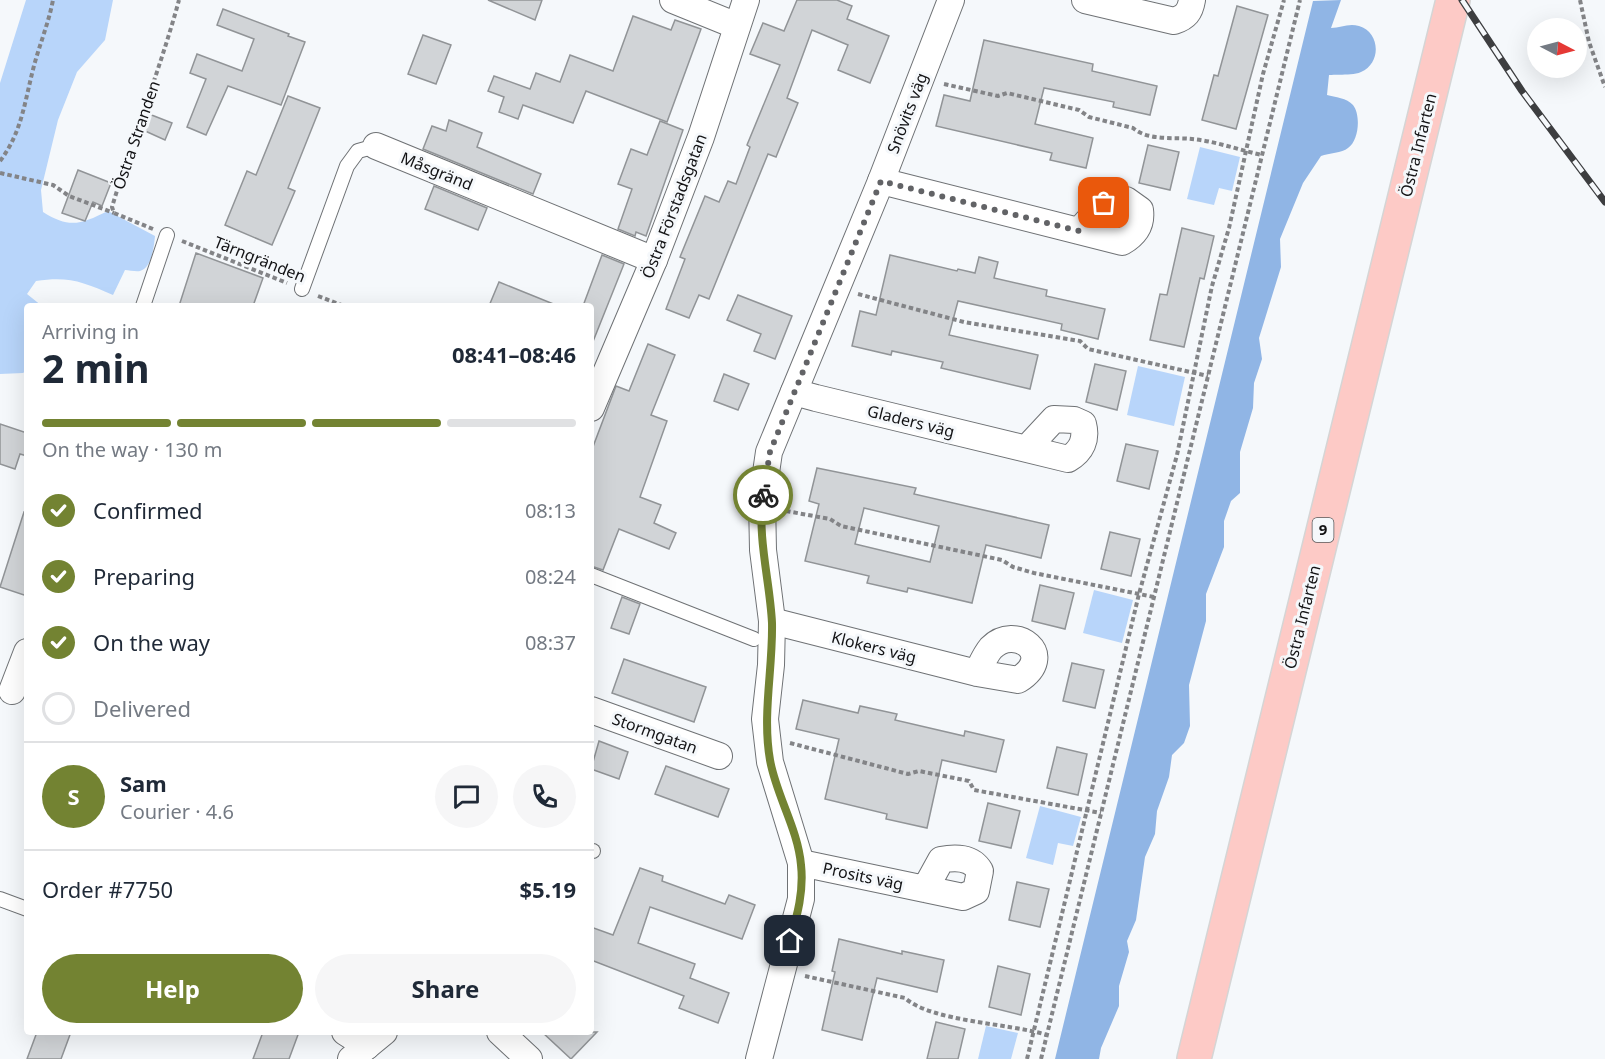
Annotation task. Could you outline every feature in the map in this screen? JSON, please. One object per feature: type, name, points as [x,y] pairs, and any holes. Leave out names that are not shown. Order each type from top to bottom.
[{"type":"main road","name":"Östra Infarten","points":[[1194,1059],[1453,0]]},
{"type":"street","points":[[673,0],[737,26]]},
{"type":"street","name":"Östra Förstadsgatan","points":[[594,401],[654,260],[701,137],[746,0]]},
{"type":"street","name":"Snövits väg","points":[[759,1059],[801,899],[801,863],[770,762],[765,719],[771,665],[772,621],[763,550],[762,500],[770,452],[881,181],[951,0]]},
{"type":"street","points":[[1085,0],[1140,6],[1174,21],[1182,19],[1190,11],[1192,0]]},
{"type":"street","name":"Måsgränd","points":[[376,146],[654,260]]},
{"type":"street","points":[[881,181],[1079,231]]},
{"type":"street","name":"Gladers väg","points":[[794,392],[1027,448]]},
{"type":"street","name":"Klokers väg","points":[[772,621],[977,673]]},
{"type":"street","points":[[13,691],[24,660]]},
{"type":"street","name":"Stormgatan","points":[[594,711],[719,756]]},
{"type":"street","name":"Prosits väg","points":[[801,863],[925,889]]},
{"type":"street","points":[[350,1035],[367,1046]]},
{"type":"street","points":[[503,1035],[529,1059]]},
{"type":"lane","name":"Måsgränd","points":[[302,289],[347,166],[358,151],[376,146]]},
{"type":"lane","points":[[144,303],[167,235]]},
{"type":"lane","points":[[594,576],[754,639]]},
{"type":"lane","points":[[0,899],[24,908]]},
{"type":"path","points":[[0,161],[21,124],[53,0]]},
{"type":"path","name":"Östra Stranden","points":[[167,235],[114,213],[111,207],[136,129],[162,61],[179,0]]},
{"type":"path","points":[[1027,1059],[1139,594],[1177,454],[1193,372],[1263,74],[1284,0]]},
{"type":"path","points":[[1041,1059],[1300,0]]},
{"type":"path","points":[[1580,0],[1589,42],[1605,87]]},
{"type":"path","points":[[944,73],[940,83],[998,96],[1007,93],[1079,110],[1089,117],[1133,128],[1138,133],[1175,140],[1192,139],[1262,155]]},
{"type":"path","points":[[0,172],[53,185],[69,196],[114,213]]},
{"type":"path","name":"Tärngränden","points":[[167,235],[337,303]]},
{"type":"path","points":[[853,304],[862,283]]},
{"type":"path","points":[[857,294],[903,304],[916,312],[1080,341],[1088,349],[1208,376]]},
{"type":"path","points":[[784,501],[784,521]]},
{"type":"path","points":[[784,511],[830,519],[841,526],[1002,560],[1013,567],[1034,573],[1076,579],[1154,597]]},
{"type":"path","points":[[786,734],[789,753]]},
{"type":"path","points":[[787,742],[908,774],[919,771],[969,781],[974,790],[998,796],[1101,813]]},
{"type":"path","points":[[802,986],[808,966]]},
{"type":"path","points":[[805,976],[905,998],[915,1007],[954,1018],[1047,1035]]},
{"type":"shaded area","points":[[26,0],[113,0],[105,40],[77,72],[58,120],[41,190],[43,212],[61,221],[76,223],[108,211],[155,236],[152,256],[147,266],[140,271],[125,270],[113,295],[76,281],[58,279],[36,281],[27,294],[38,303],[24,303],[24,372],[0,374],[0,83]]},
{"type":"shaded area","points":[[1341,0],[1331,28],[1351,25],[1366,29],[1371,34],[1376,48],[1368,68],[1357,73],[1329,75],[1327,95],[1344,99],[1353,105],[1358,121],[1357,134],[1352,145],[1345,150],[1321,156],[1303,183],[1280,239],[1281,267],[1259,338],[1262,359],[1254,383],[1253,408],[1240,452],[1240,493],[1231,501],[1224,521],[1224,547],[1206,594],[1206,621],[1189,685],[1190,726],[1184,743],[1172,755],[1169,777],[1157,811],[1155,834],[1145,857],[1136,920],[1127,941],[1129,952],[1119,986],[1119,1006],[1101,1048],[1099,1059],[1055,1059],[1313,1]]},
{"type":"shaded area","points":[[1200,147],[1240,157],[1232,191],[1219,188],[1214,205],[1187,199]]},
{"type":"shaded area","points":[[1138,366],[1185,377],[1174,426],[1127,415]]},
{"type":"shaded area","points":[[1094,590],[1133,600],[1122,643],[1083,633]]},
{"type":"shaded area","points":[[1040,806],[1081,817],[1073,846],[1058,843],[1053,865],[1026,858]]},
{"type":"shaded area","points":[[986,1026],[1018,1033],[1011,1059],[978,1059]]},
{"type":"building","points":[[488,0],[542,0],[535,20]]},
{"type":"building","points":[[797,0],[837,0],[852,6],[847,19],[889,36],[870,83],[838,70],[848,45],[812,30],[787,98],[798,103],[776,157],[768,154],[709,299],[699,295],[689,318],[666,309],[685,259],[680,257],[705,196],[719,202],[728,181],[736,184],[750,147],[747,145],[780,65],[750,54],[763,23],[784,31]]},
{"type":"building","points":[[1237,6],[1268,15],[1236,129],[1202,120],[1214,75],[1218,76]]},
{"type":"building","points":[[223,9],[305,42],[281,105],[228,86],[206,135],[187,127],[206,79],[190,73],[197,54],[242,71],[254,39],[217,25]]},
{"type":"building","points":[[633,16],[671,30],[675,20],[701,29],[667,122],[586,91],[573,123],[523,105],[518,119],[499,112],[504,97],[488,91],[494,76],[530,89],[536,73],[560,82],[570,55],[613,71]]},
{"type":"building","points":[[423,35],[451,45],[436,84],[408,74]]},
{"type":"building","points":[[984,40],[1093,64],[1092,71],[1157,86],[1150,115],[1113,107],[1114,102],[1044,88],[1035,124],[1093,138],[1086,168],[1050,160],[1052,153],[936,126],[944,95],[970,101]]},
{"type":"building","points":[[288,96],[320,108],[288,188],[295,191],[272,245],[225,225],[247,171],[256,175]]},
{"type":"building","points":[[149,114],[172,123],[165,140],[143,130]]},
{"type":"building","points":[[449,120],[482,133],[477,147],[541,174],[533,194],[423,149],[432,126],[446,131]]},
{"type":"building","points":[[660,121],[683,130],[646,236],[636,232],[635,236],[618,229],[632,189],[618,184],[631,149],[647,155]]},
{"type":"building","points":[[1148,145],[1179,152],[1170,190],[1139,183]]},
{"type":"building","points":[[78,170],[111,183],[102,206],[93,202],[85,221],[62,213]]},
{"type":"building","points":[[434,186],[487,208],[478,230],[425,209]]},
{"type":"building","points":[[1182,228],[1214,236],[1204,279],[1200,278],[1184,347],[1150,340],[1160,294],[1167,295]]},
{"type":"building","points":[[196,253],[263,278],[254,303],[180,303]]},
{"type":"building","points":[[602,255],[624,264],[594,339],[594,303],[584,303]]},
{"type":"building","points":[[890,255],[975,273],[979,257],[998,262],[994,278],[1047,290],[1046,296],[1105,309],[1098,339],[1061,330],[1062,324],[958,301],[949,335],[1038,355],[1030,389],[941,368],[943,362],[892,351],[891,355],[852,346],[860,311],[876,315]]},
{"type":"building","points":[[499,282],[551,303],[490,303]]},
{"type":"building","points":[[738,295],[792,316],[775,359],[754,351],[761,334],[727,320]]},
{"type":"building","points":[[648,344],[675,355],[651,415],[667,421],[640,497],[661,505],[654,523],[676,533],[669,549],[619,529],[603,570],[594,567],[594,444],[616,386],[629,391]]},
{"type":"building","points":[[1095,364],[1126,371],[1117,410],[1086,402]]},
{"type":"building","points":[[724,374],[749,384],[738,410],[714,401]]},
{"type":"building","points":[[0,424],[24,432],[24,455],[20,454],[15,469],[0,464]]},
{"type":"building","points":[[1126,444],[1158,451],[1149,489],[1117,481]]},
{"type":"building","points":[[817,468],[916,488],[914,494],[1049,525],[1041,558],[986,545],[972,603],[908,588],[907,592],[867,583],[869,576],[805,561],[819,504],[809,501]],"holes":[[[864,508],[939,526],[930,562],[855,544]]]},
{"type":"building","points":[[24,512],[24,595],[0,587]]},
{"type":"building","points":[[1110,532],[1140,539],[1131,576],[1101,569]]},
{"type":"building","points":[[1040,585],[1074,593],[1065,629],[1032,621]]},
{"type":"building","points":[[622,597],[640,604],[629,634],[611,628]]},
{"type":"building","points":[[624,659],[706,687],[694,722],[612,693]]},
{"type":"building","points":[[1072,663],[1104,670],[1095,708],[1063,701]]},
{"type":"building","points":[[803,700],[858,713],[860,706],[897,714],[895,720],[964,736],[965,731],[1004,740],[996,772],[942,760],[927,828],[886,819],[887,814],[825,799],[839,739],[796,729]]},
{"type":"building","points":[[599,741],[628,752],[619,779],[594,770],[594,758]]},
{"type":"building","points":[[1057,747],[1087,754],[1078,795],[1047,788]]},
{"type":"building","points":[[666,766],[729,789],[718,817],[655,794]]},
{"type":"building","points":[[988,803],[1020,811],[1011,848],[979,841]]},
{"type":"building","points":[[640,868],[663,876],[662,881],[725,904],[729,895],[755,905],[742,939],[650,907],[638,943],[695,964],[690,978],[729,993],[718,1023],[679,1008],[684,996],[594,961],[594,928],[613,935]]},
{"type":"building","points":[[1017,882],[1049,889],[1040,927],[1009,920]]},
{"type":"building","points":[[839,939],[902,954],[902,951],[944,960],[937,992],[877,978],[862,1040],[822,1030],[835,972],[832,971]]},
{"type":"building","points":[[998,966],[1030,974],[1021,1015],[989,1007]]},
{"type":"building","points":[[936,1022],[965,1029],[958,1059],[927,1059]]},
{"type":"building","points":[[594,1032],[597,1032],[571,1059],[545,1035],[594,1035]]},
{"type":"building","points":[[36,1035],[70,1035],[61,1059],[27,1059]]},
{"type":"building","points":[[262,1035],[298,1035],[289,1059],[253,1059]]},
{"type":"railway","points":[[1462,0],[1522,91],[1605,202]]},
{"type":"way so far","points":[[763,495],[770,452],[881,181],[1079,231],[1104,203]]},
{"type":"route","points":[[763,495],[763,550],[772,621],[771,665],[765,719],[770,762],[801,863],[801,899],[790,941]]}]
